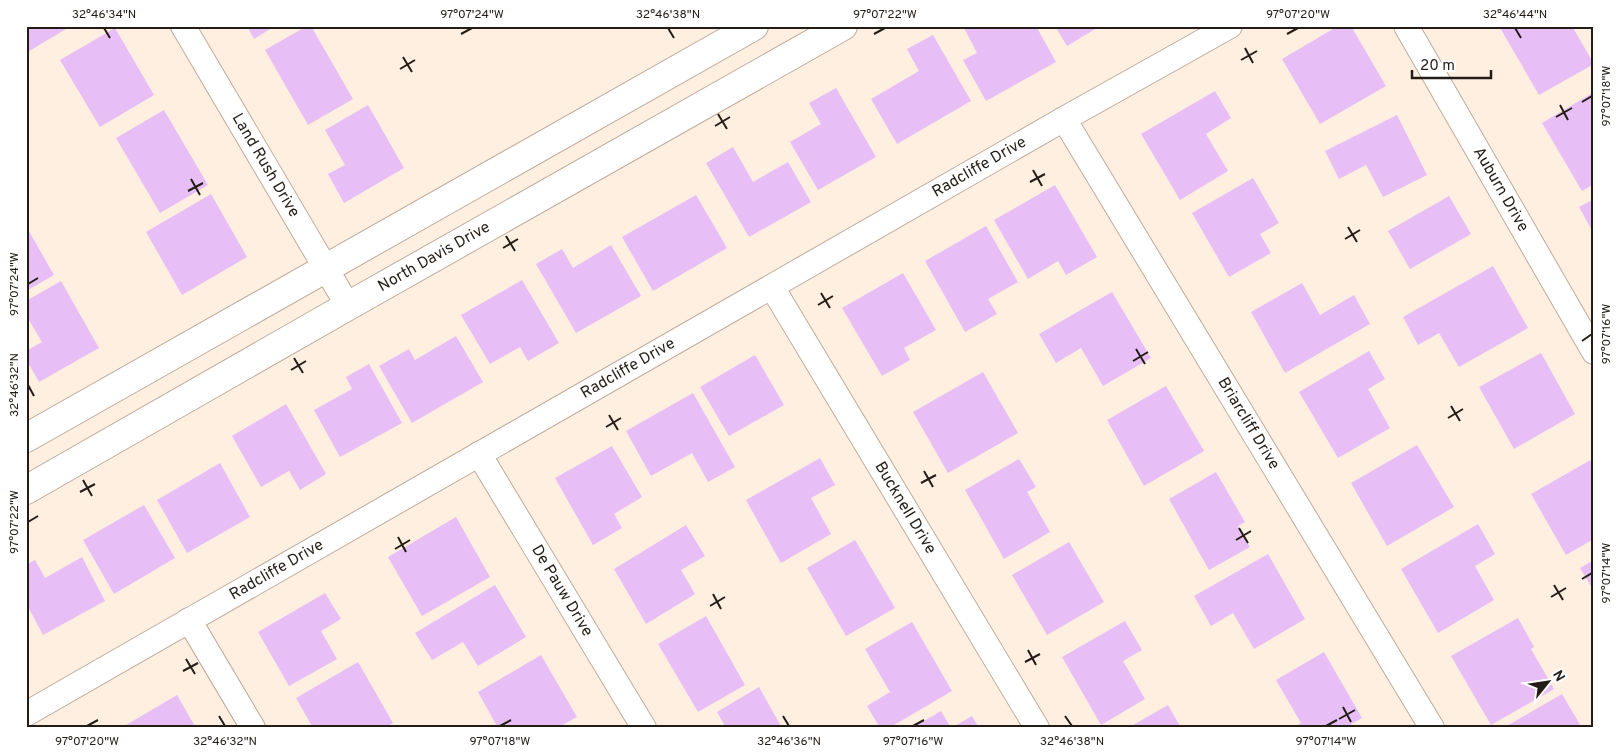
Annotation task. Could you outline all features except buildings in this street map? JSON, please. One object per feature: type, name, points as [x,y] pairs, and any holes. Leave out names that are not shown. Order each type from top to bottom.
[{"type":"street","name":"Land Rush Drive","points":[[183,26],[348,306]]},
{"type":"street","points":[[26,438],[754,26]]},
{"type":"street","name":"North Davis Drive","points":[[26,490],[843,26]]},
{"type":"street","name":"Radcliffe Drive","points":[[26,714],[1064,119],[1230,26]]},
{"type":"street","name":"Auburn Drive","points":[[1406,26],[1594,352]]},
{"type":"street","name":"Briarcliff Drive","points":[[1064,119],[1432,728]]},
{"type":"street","name":"Bucknell Drive","points":[[772,287],[1037,728]]},
{"type":"street","name":"De Pauw Drive","points":[[479,454],[644,728]]},
{"type":"street","points":[[189,620],[254,728]]}]
